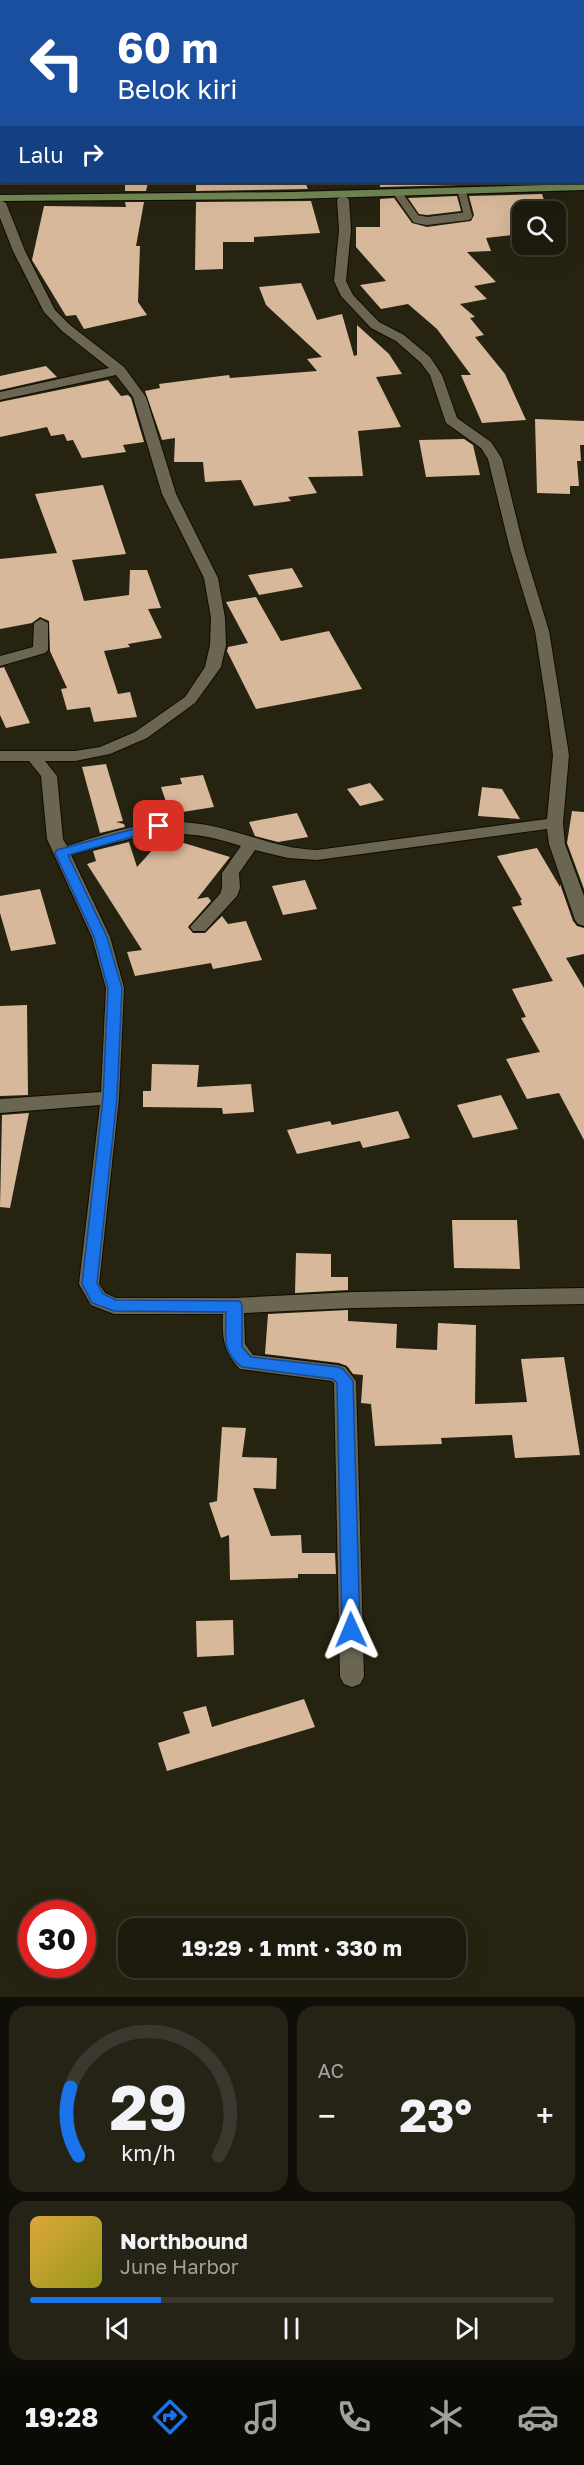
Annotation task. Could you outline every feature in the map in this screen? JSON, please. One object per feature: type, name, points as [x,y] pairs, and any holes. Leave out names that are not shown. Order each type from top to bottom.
[{"type":"main road","points":[[0,198],[181,199],[399,196],[584,188]]},
{"type":"main road","points":[[0,203],[343,199],[399,196]]},
{"type":"street","points":[[343,199],[345,230],[340,282],[347,296],[375,325],[400,338],[426,360],[436,375],[451,420],[481,441],[495,459],[517,549],[542,631],[561,755],[555,823],[557,844],[584,920]]},
{"type":"street","points":[[0,203],[23,261],[50,312],[66,328],[119,370],[139,397],[169,494],[211,578],[218,618],[218,645],[213,667],[190,700],[141,735],[104,751],[75,756],[0,756]]},
{"type":"street","points":[[0,396],[119,370]]},
{"type":"street","points":[[0,661],[40,650],[41,623]]},
{"type":"street","points":[[34,757],[49,776],[55,839],[101,937],[115,988],[110,1098],[89,1284],[98,1299],[114,1305],[234,1306],[353,1300],[584,1296]]},
{"type":"street","points":[[61,853],[159,826],[213,831],[276,852],[317,855],[555,823]]},
{"type":"street","points":[[199,927],[228,896],[231,888],[230,873],[251,844]]},
{"type":"street","points":[[0,1106],[110,1098]]},
{"type":"street","points":[[234,1306],[234,1347],[237,1355],[247,1363],[338,1373],[345,1381],[352,1677]]},
{"type":"lane","points":[[399,196],[416,219],[427,220],[468,216],[462,194]]},
{"type":"building","points":[[125,183],[148,183],[146,191],[125,191]]},
{"type":"building","points":[[196,183],[305,183],[308,189],[196,191]]},
{"type":"building","points":[[380,183],[535,183],[380,187]]},
{"type":"building","points":[[542,194],[544,201],[512,201],[512,235],[486,238],[491,251],[467,252],[496,282],[474,286],[487,299],[460,304],[475,317],[470,318],[484,335],[475,337],[505,374],[526,420],[482,423],[461,375],[471,375],[437,329],[408,304],[381,309],[360,285],[386,281],[356,247],[356,227],[380,227],[380,199],[394,198],[412,223],[427,227],[471,221],[474,215],[469,196]]},
{"type":"building","points":[[457,196],[461,211],[427,215],[419,214],[408,198]]},
{"type":"building","points":[[311,201],[320,233],[254,237],[254,242],[223,242],[223,269],[195,270],[196,202]]},
{"type":"building","points":[[125,202],[144,202],[136,246],[140,246],[138,302],[147,315],[84,329],[76,315],[66,316],[32,260],[44,206],[126,207]]},
{"type":"building","points":[[301,283],[317,320],[342,314],[354,356],[357,355],[357,325],[389,354],[402,374],[376,377],[401,427],[358,431],[363,476],[308,477],[317,493],[288,497],[291,501],[254,506],[241,480],[205,482],[203,462],[174,462],[175,438],[162,440],[145,391],[160,388],[159,384],[229,375],[230,378],[317,371],[307,359],[322,357],[266,305],[259,287]]},
{"type":"building","points":[[46,366],[57,377],[0,390],[0,376]]},
{"type":"building","points":[[108,380],[121,396],[128,395],[131,398],[144,442],[123,445],[126,452],[82,458],[73,440],[67,441],[64,434],[51,436],[47,427],[0,437],[0,402]]},
{"type":"building","points":[[535,419],[584,421],[584,445],[580,445],[581,461],[577,461],[579,486],[570,486],[570,494],[537,493]]},
{"type":"building","points":[[464,439],[473,445],[480,475],[426,477],[419,440]]},
{"type":"building","points":[[103,485],[126,554],[72,560],[84,601],[129,595],[130,570],[147,570],[161,608],[148,609],[162,638],[104,651],[118,694],[130,692],[137,717],[94,722],[90,707],[67,710],[61,689],[67,688],[50,651],[49,621],[40,617],[32,623],[0,629],[0,559],[57,553],[35,494]]},
{"type":"building","points":[[292,568],[303,587],[259,595],[248,575]]},
{"type":"building","points":[[256,597],[281,641],[329,631],[362,689],[256,709],[227,651],[228,647],[248,643],[226,602]]},
{"type":"building","points":[[4,667],[30,723],[6,728],[0,715],[0,668]]},
{"type":"building","points":[[106,764],[123,821],[116,822],[124,824],[125,827],[100,833],[82,767]]},
{"type":"building","points":[[203,775],[214,807],[170,814],[161,787],[182,784],[180,778]]},
{"type":"building","points":[[370,783],[384,800],[360,806],[347,789]]},
{"type":"building","points":[[482,787],[502,789],[520,819],[478,816]]},
{"type":"building","points":[[572,811],[584,812],[584,889],[567,843]]},
{"type":"building","points":[[297,813],[308,837],[278,842],[255,836],[249,822]]},
{"type":"building","points":[[164,837],[230,857],[197,899],[208,897],[211,901],[188,927],[193,933],[205,933],[222,916],[228,924],[246,921],[262,960],[213,969],[211,963],[135,976],[127,952],[142,950],[87,864],[96,861],[93,851],[129,842],[137,867]]},
{"type":"building","points":[[537,848],[560,887],[560,884],[573,921],[577,926],[584,928],[584,954],[566,958],[584,988],[584,1140],[559,1093],[527,1099],[506,1059],[540,1052],[521,1018],[526,1017],[512,989],[553,981],[512,907],[522,905],[520,900],[522,900],[497,856]]},
{"type":"building","points":[[305,880],[317,909],[283,915],[272,886]]},
{"type":"building","points":[[40,889],[56,944],[11,951],[0,913],[0,896]]},
{"type":"building","points":[[27,1005],[28,1095],[0,1096],[0,1006]]},
{"type":"building","points":[[152,1064],[199,1065],[197,1087],[251,1084],[254,1112],[223,1114],[222,1108],[143,1107],[143,1091],[151,1091]]},
{"type":"building","points":[[501,1095],[518,1129],[473,1138],[457,1105]]},
{"type":"building","points":[[398,1111],[410,1138],[363,1148],[360,1141],[297,1154],[287,1130],[330,1121],[332,1125]]},
{"type":"building","points":[[29,1113],[10,1208],[0,1207],[2,1115]]},
{"type":"building","points":[[452,1220],[517,1220],[520,1269],[454,1268]]},
{"type":"building","points":[[296,1253],[331,1254],[331,1277],[348,1277],[348,1290],[295,1293]]},
{"type":"building","points":[[348,1310],[348,1321],[397,1324],[396,1348],[437,1350],[438,1323],[476,1325],[475,1404],[527,1402],[521,1359],[564,1357],[580,1455],[515,1458],[512,1435],[441,1438],[442,1444],[375,1446],[371,1404],[361,1403],[363,1375],[353,1374],[347,1366],[339,1363],[265,1354],[268,1314]]},
{"type":"building","points":[[222,1427],[246,1428],[242,1457],[277,1458],[276,1489],[253,1488],[271,1536],[301,1535],[302,1553],[335,1553],[336,1574],[298,1574],[298,1578],[230,1580],[229,1535],[221,1538],[209,1503],[217,1501]]},
{"type":"building","points":[[233,1620],[234,1655],[197,1657],[196,1621]]},
{"type":"building","points":[[304,1699],[315,1727],[167,1771],[158,1743],[190,1733],[183,1712],[206,1706],[212,1727]]},
{"type":"route","points":[[159,826],[122,834],[61,853],[101,937],[115,988],[113,1064],[89,1284],[98,1299],[114,1305],[234,1306],[234,1347],[237,1355],[247,1363],[338,1373],[345,1381],[351,1630]]}]
